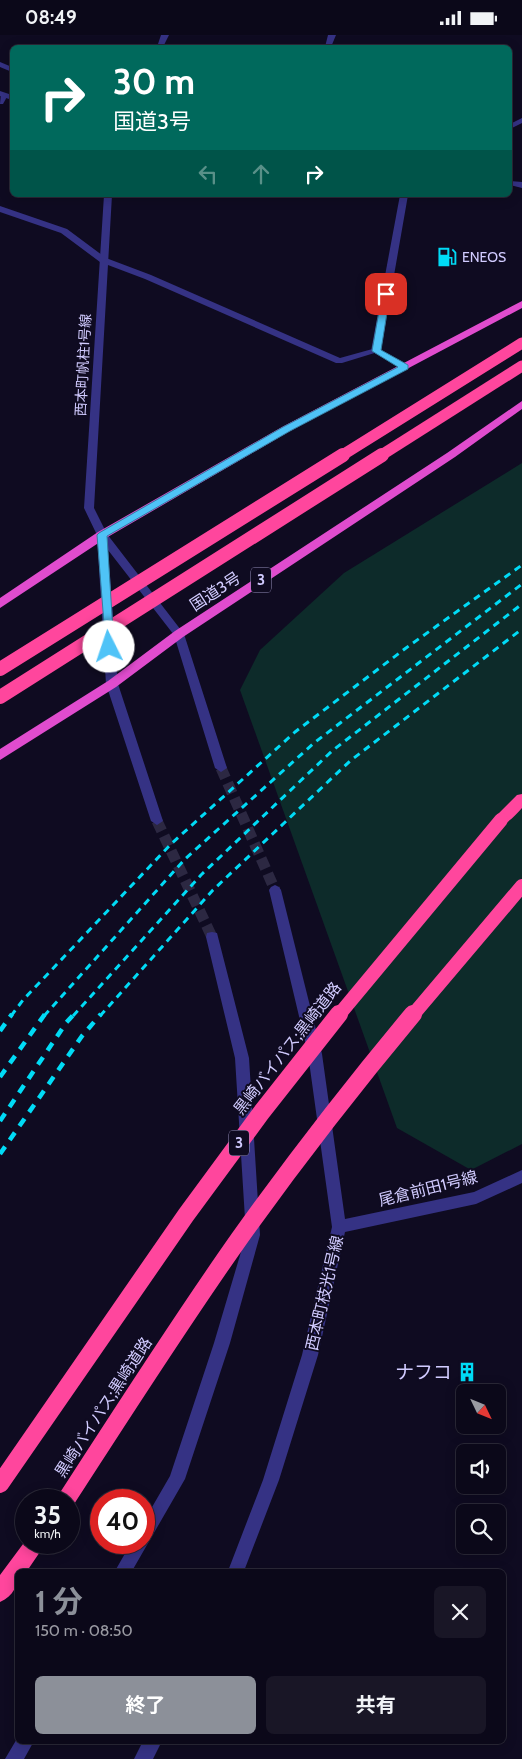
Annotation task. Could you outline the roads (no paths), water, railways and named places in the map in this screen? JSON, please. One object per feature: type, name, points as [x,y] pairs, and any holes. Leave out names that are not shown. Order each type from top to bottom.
[{"type":"highway","points":[[0,604],[102,535],[286,429],[522,304]]},
{"type":"highway","points":[[0,669],[522,343]]},
{"type":"highway","points":[[0,697],[522,366]]},
{"type":"highway","name":"国道3号","points":[[0,755],[112,684],[178,634],[451,455],[522,404]]},
{"type":"highway","name":"黒崎バイパス;黒崎道路","points":[[0,1484],[185,1216],[294,1070],[405,932],[501,820],[522,799]]},
{"type":"highway","name":"黒崎バイパス;黒崎道路","points":[[73,1489],[138,1388],[265,1203],[453,965],[522,886]]},
{"type":"highway","points":[[17,1569],[28,1554]]},
{"type":"highway","points":[[0,1592],[15,1572]]},
{"type":"street","name":"西本町帆柱1号線","points":[[102,535],[89,508],[108,197]]},
{"type":"street","points":[[376,351],[404,197]]},
{"type":"street","points":[[0,209],[64,231],[103,260],[148,277],[339,361],[376,351],[405,367]]},
{"type":"street","points":[[102,535],[178,634],[221,767]]},
{"type":"street","points":[[102,535],[112,684],[157,821]]},
{"type":"street","name":"西本町枝光1号線","points":[[237,1569],[271,1480],[310,1355],[339,1227],[315,1055],[274,890]]},
{"type":"street","points":[[155,1517],[177,1479],[222,1343],[253,1235],[242,1058],[212,937]]},
{"type":"street","name":"尾倉前田1号線","points":[[339,1227],[476,1198],[522,1176]]},
{"type":"street","points":[[124,1569],[133,1554]]},
{"type":"street","points":[[14,1759],[23,1744]]},
{"type":"street","points":[[143,1759],[151,1744]]},
{"type":"tunnel","points":[[221,768],[275,890]]},
{"type":"tunnel","points":[[157,821],[212,937]]},
{"type":"railway","points":[[11,1016],[23,1000],[171,844],[295,732],[406,648],[522,565]]},
{"type":"railway","points":[[44,1016],[185,859],[314,743],[522,584]]},
{"type":"railway","points":[[73,1016],[201,875],[332,751],[522,604]]},
{"type":"railway","points":[[100,1016],[213,890],[350,761],[522,629]]},
{"type":"railway","points":[[0,1031],[12,1014]]},
{"type":"railway","points":[[0,1077],[45,1014]]},
{"type":"railway","points":[[0,1121],[74,1014]]},
{"type":"railway","points":[[0,1154],[82,1036],[101,1014]]},
{"type":"place","name":"ENEOS","points":[[447,257]]},
{"type":"place","name":"ナフコ","points":[[467,1372]]}]
